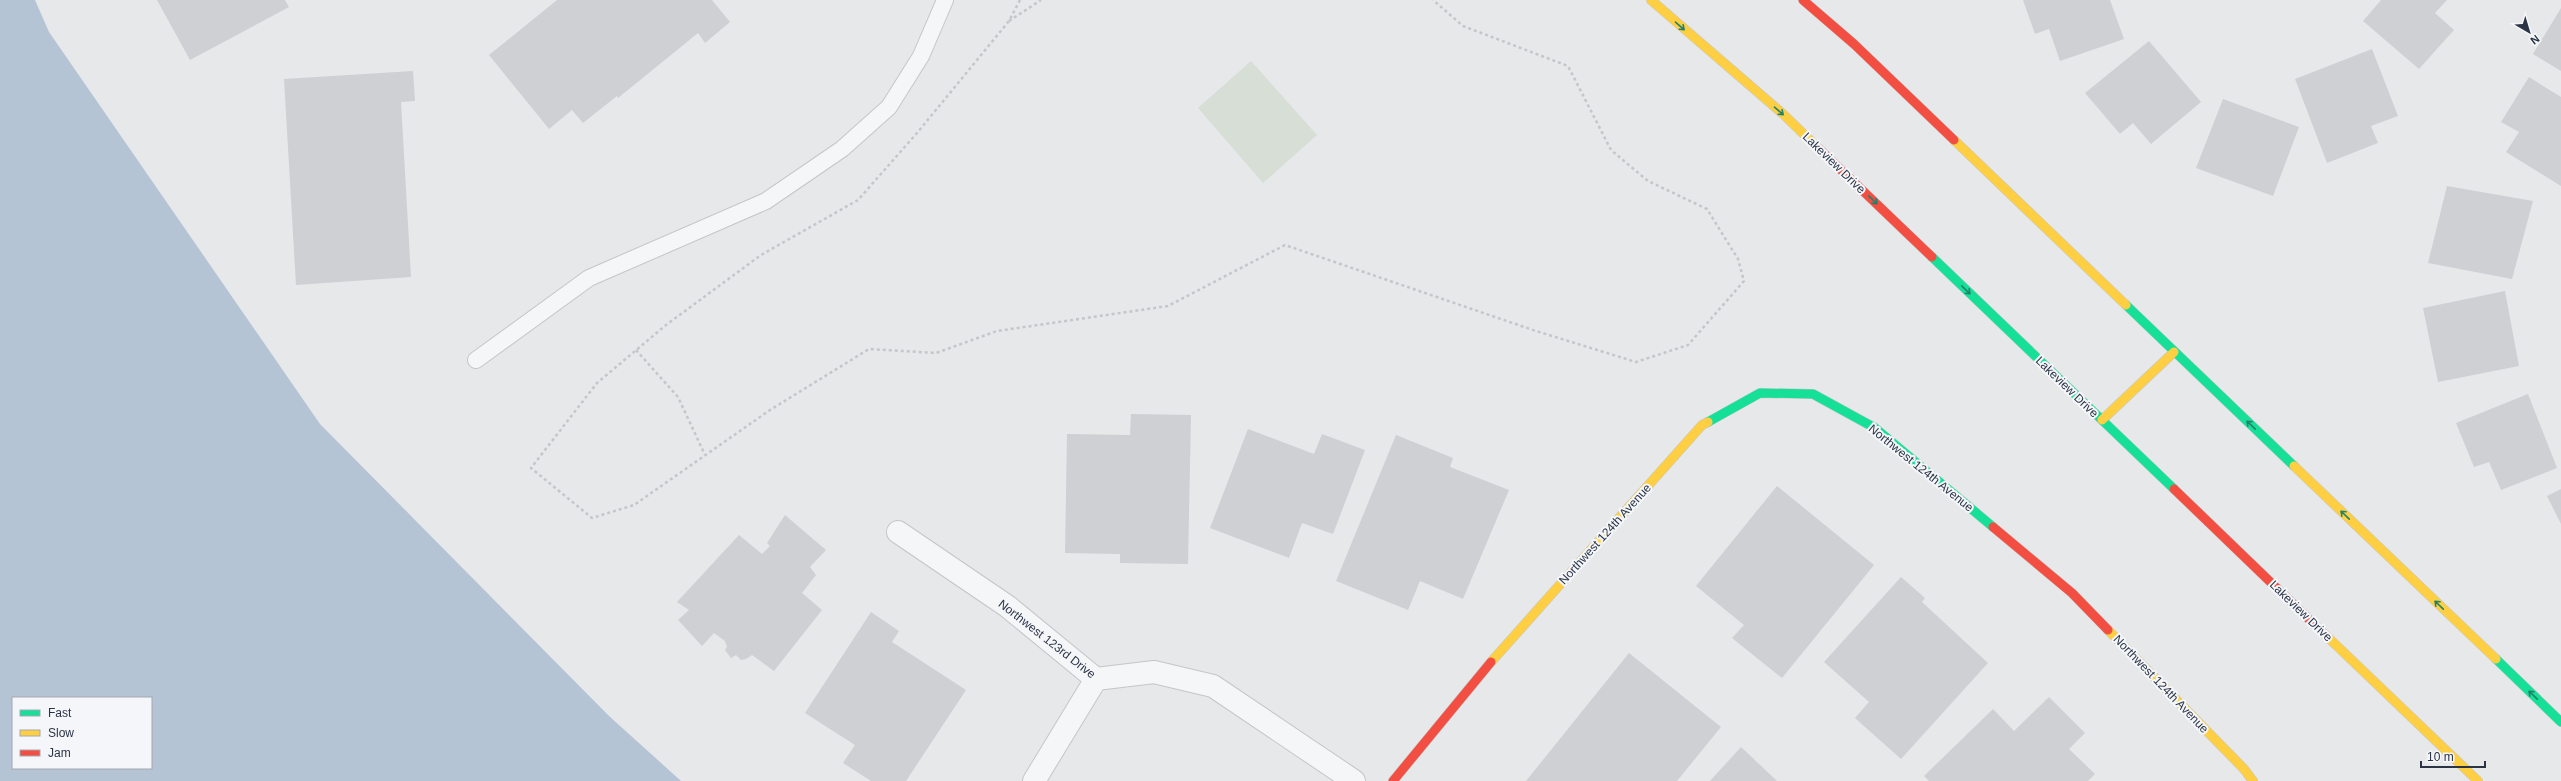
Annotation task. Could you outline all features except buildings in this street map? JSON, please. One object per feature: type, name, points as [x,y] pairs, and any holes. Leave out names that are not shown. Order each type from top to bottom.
[{"type":"street","name":"Lakeview Drive","points":[[1651,0],[1783,114],[2478,781]]},
{"type":"street","points":[[1803,0],[1854,44],[2561,722]]},
{"type":"street","points":[[2102,420],[2174,352]]},
{"type":"street","name":"Northwest 124th Avenue","points":[[1393,781],[1485,668],[1702,425],[1760,393],[1813,394],[1875,428],[2072,593],[2244,768],[2253,781]]},
{"type":"street","name":"Northwest 123rd Drive","points":[[898,532],[1008,606],[1096,679],[1154,672],[1213,686],[1354,781]]},
{"type":"street","points":[[1034,781],[1096,679]]},
{"type":"lane","points":[[476,360],[590,278],[766,201],[842,149],[889,107],[921,56],[945,0]]},
{"type":"path","points":[[1020,0],[1009,21],[917,133],[858,200],[761,255],[666,325],[597,384],[531,468],[592,518],[634,505],[770,410],[869,349],[936,353],[997,331],[1168,306],[1285,245],[1536,331],[1636,362],[1688,345],[1744,281],[1738,259],[1707,209],[1648,181],[1611,150],[1568,66],[1463,26],[1433,0]]},
{"type":"path","points":[[1009,21],[1041,0]]},
{"type":"path","points":[[636,350],[678,397],[705,455]]},
{"type":"shaded area","points":[[1251,61],[1317,135],[1263,183],[1198,108]]},
{"type":"water","points":[[0,0],[35,0],[49,32],[320,424],[609,716],[681,781],[0,781]]},
{"type":"traffic: fast","points":[[1932,257],[2174,489]]},
{"type":"traffic: fast","points":[[2126,305],[2294,466]]},
{"type":"traffic: fast","points":[[1708,422],[1760,393],[1813,394],[1875,428],[1993,527]]},
{"type":"traffic: fast","points":[[2496,659],[2561,722]]},
{"type":"traffic: slow","points":[[1651,0],[1783,114],[1815,145]]},
{"type":"traffic: slow","points":[[1954,140],[2126,305]]},
{"type":"traffic: slow","points":[[2102,420],[2174,352]]},
{"type":"traffic: slow","points":[[1491,662],[1702,425],[1708,422]]},
{"type":"traffic: slow","points":[[2294,466],[2496,659]]},
{"type":"traffic: slow","points":[[2314,624],[2478,781]]},
{"type":"traffic: slow","points":[[2108,630],[2244,769],[2253,781]]},
{"type":"traffic: jam","points":[[1803,0],[1854,44],[1954,140]]},
{"type":"traffic: jam","points":[[1815,145],[1932,257]]},
{"type":"traffic: jam","points":[[2174,489],[2314,624]]},
{"type":"traffic: jam","points":[[1993,527],[2072,593],[2108,630]]},
{"type":"traffic: jam","points":[[1393,781],[1491,662]]}]
